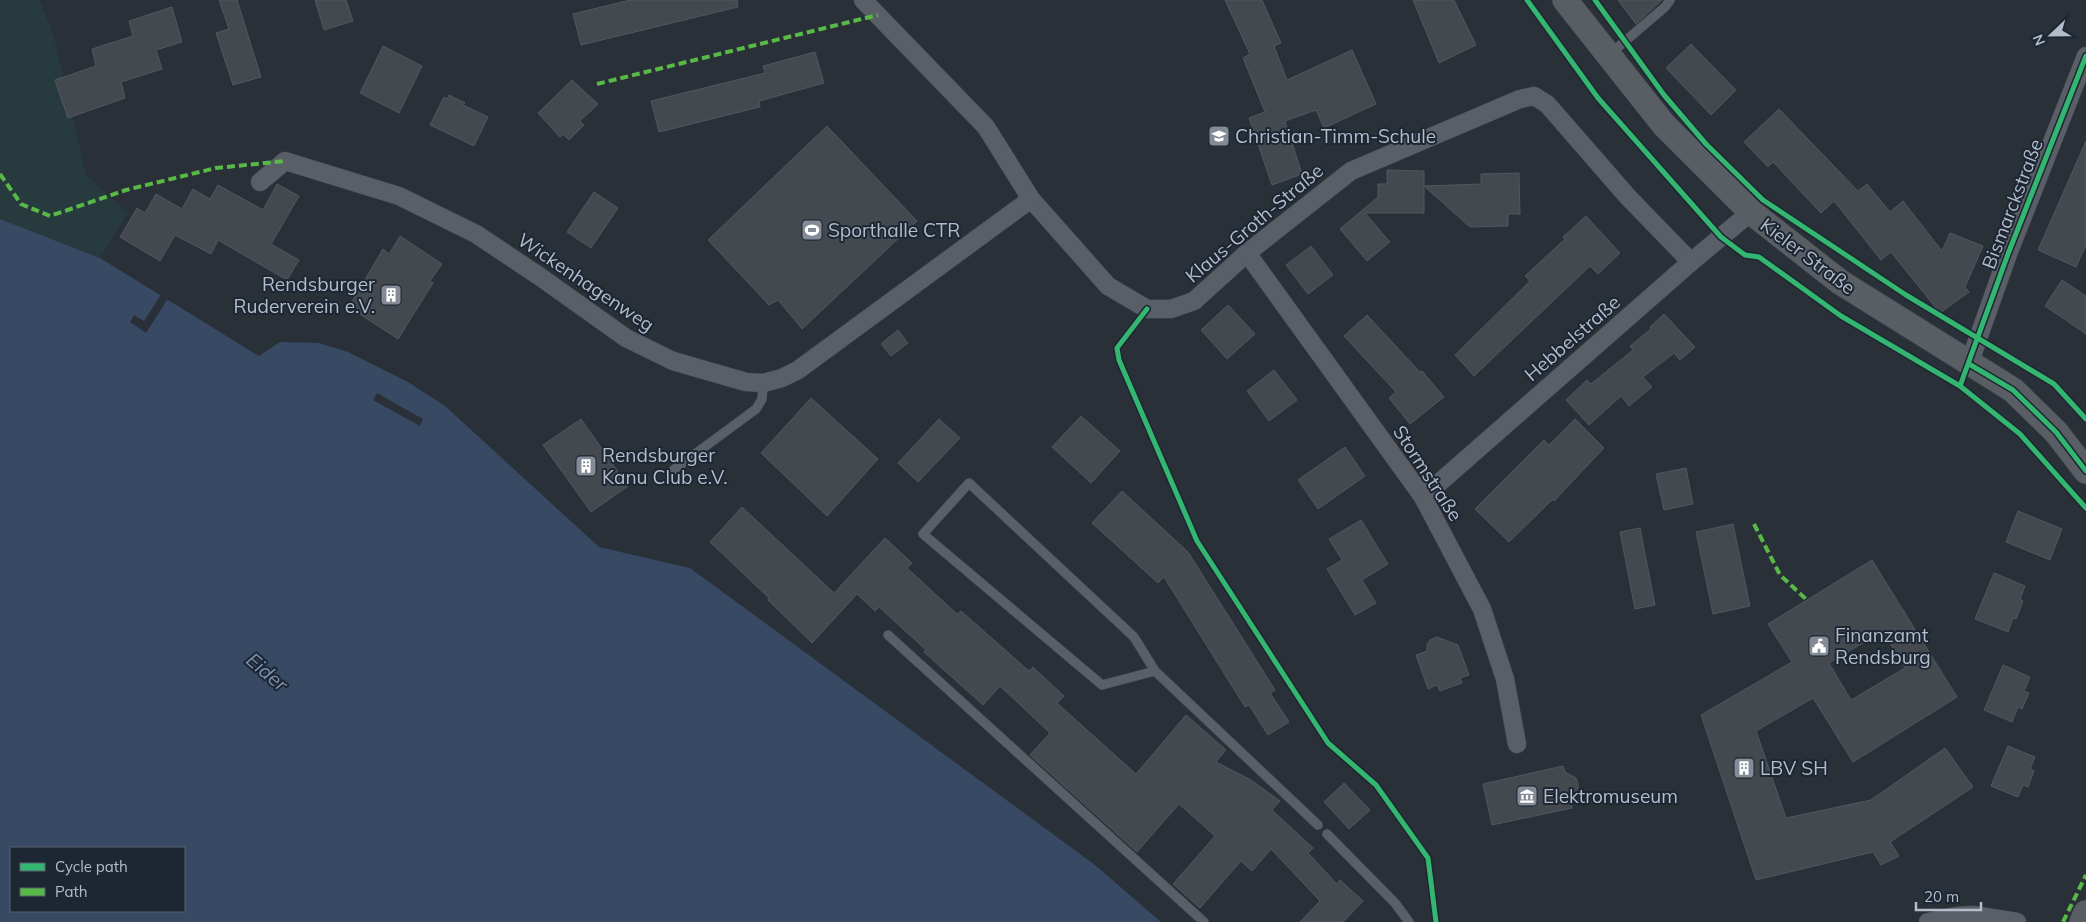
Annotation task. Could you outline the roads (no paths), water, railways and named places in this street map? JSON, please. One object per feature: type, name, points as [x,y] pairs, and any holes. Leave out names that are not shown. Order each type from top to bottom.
[{"type":"main road","name":"Kieler Straße","points":[[1565,0],[1664,125],[1751,212],[1840,282],[2013,390],[2056,432],[2086,470]]},
{"type":"main road","points":[[2082,922],[2086,913]]},
{"type":"street","points":[[863,0],[986,127],[1031,199]]},
{"type":"street","name":"Bismarckstraße","points":[[1969,364],[2008,254],[2086,56]]},
{"type":"street","name":"Klaus-Groth-Straße","points":[[1031,199],[1108,286],[1147,309],[1171,309],[1194,301],[1247,253],[1351,171],[1520,99],[1534,96],[1547,104],[1628,196],[1691,262]]},
{"type":"street","name":"Wickenhagenweg","points":[[260,182],[285,161],[399,196],[476,234],[626,338],[673,361],[746,382],[763,382],[782,378],[798,370],[1031,199]]},
{"type":"street","name":"Hebbelstraße","points":[[1423,497],[1691,262],[1751,212]]},
{"type":"street","name":"Stormstraße","points":[[1247,253],[1423,497],[1482,610],[1505,679],[1518,744]]},
{"type":"street","points":[[1928,922],[1973,915],[2017,922]]},
{"type":"lane","points":[[1608,56],[1665,7],[1670,0]]},
{"type":"lane","points":[[672,471],[756,409],[762,399],[763,382]]},
{"type":"lane","points":[[1155,670],[1102,685],[923,534],[969,483],[1134,637],[1155,670],[1318,825]]},
{"type":"lane","points":[[888,635],[1204,922]]},
{"type":"lane","points":[[1327,834],[1395,902],[1409,922]]},
{"type":"water","name":"Eider","points":[[0,219],[100,258],[259,356],[280,342],[319,343],[348,352],[408,382],[445,406],[599,547],[690,568],[1095,865],[1161,922],[0,922]]},
{"type":"place","name":"Christian-Timm-Schule","points":[[1219,136]]},
{"type":"place","name":"Sporthalle CTR","points":[[812,230]]},
{"type":"place","name":"Rendsburger Ruderverein e.V.","points":[[391,295]]},
{"type":"place","name":"Rendsburger Kanu Club e.V.","points":[[586,466]]},
{"type":"place","name":"Finanzamt Rendsburg","points":[[1819,646]]},
{"type":"place","name":"LBV SH","points":[[1744,768]]},
{"type":"place","name":"Elektromuseum","points":[[1527,796]]}]
